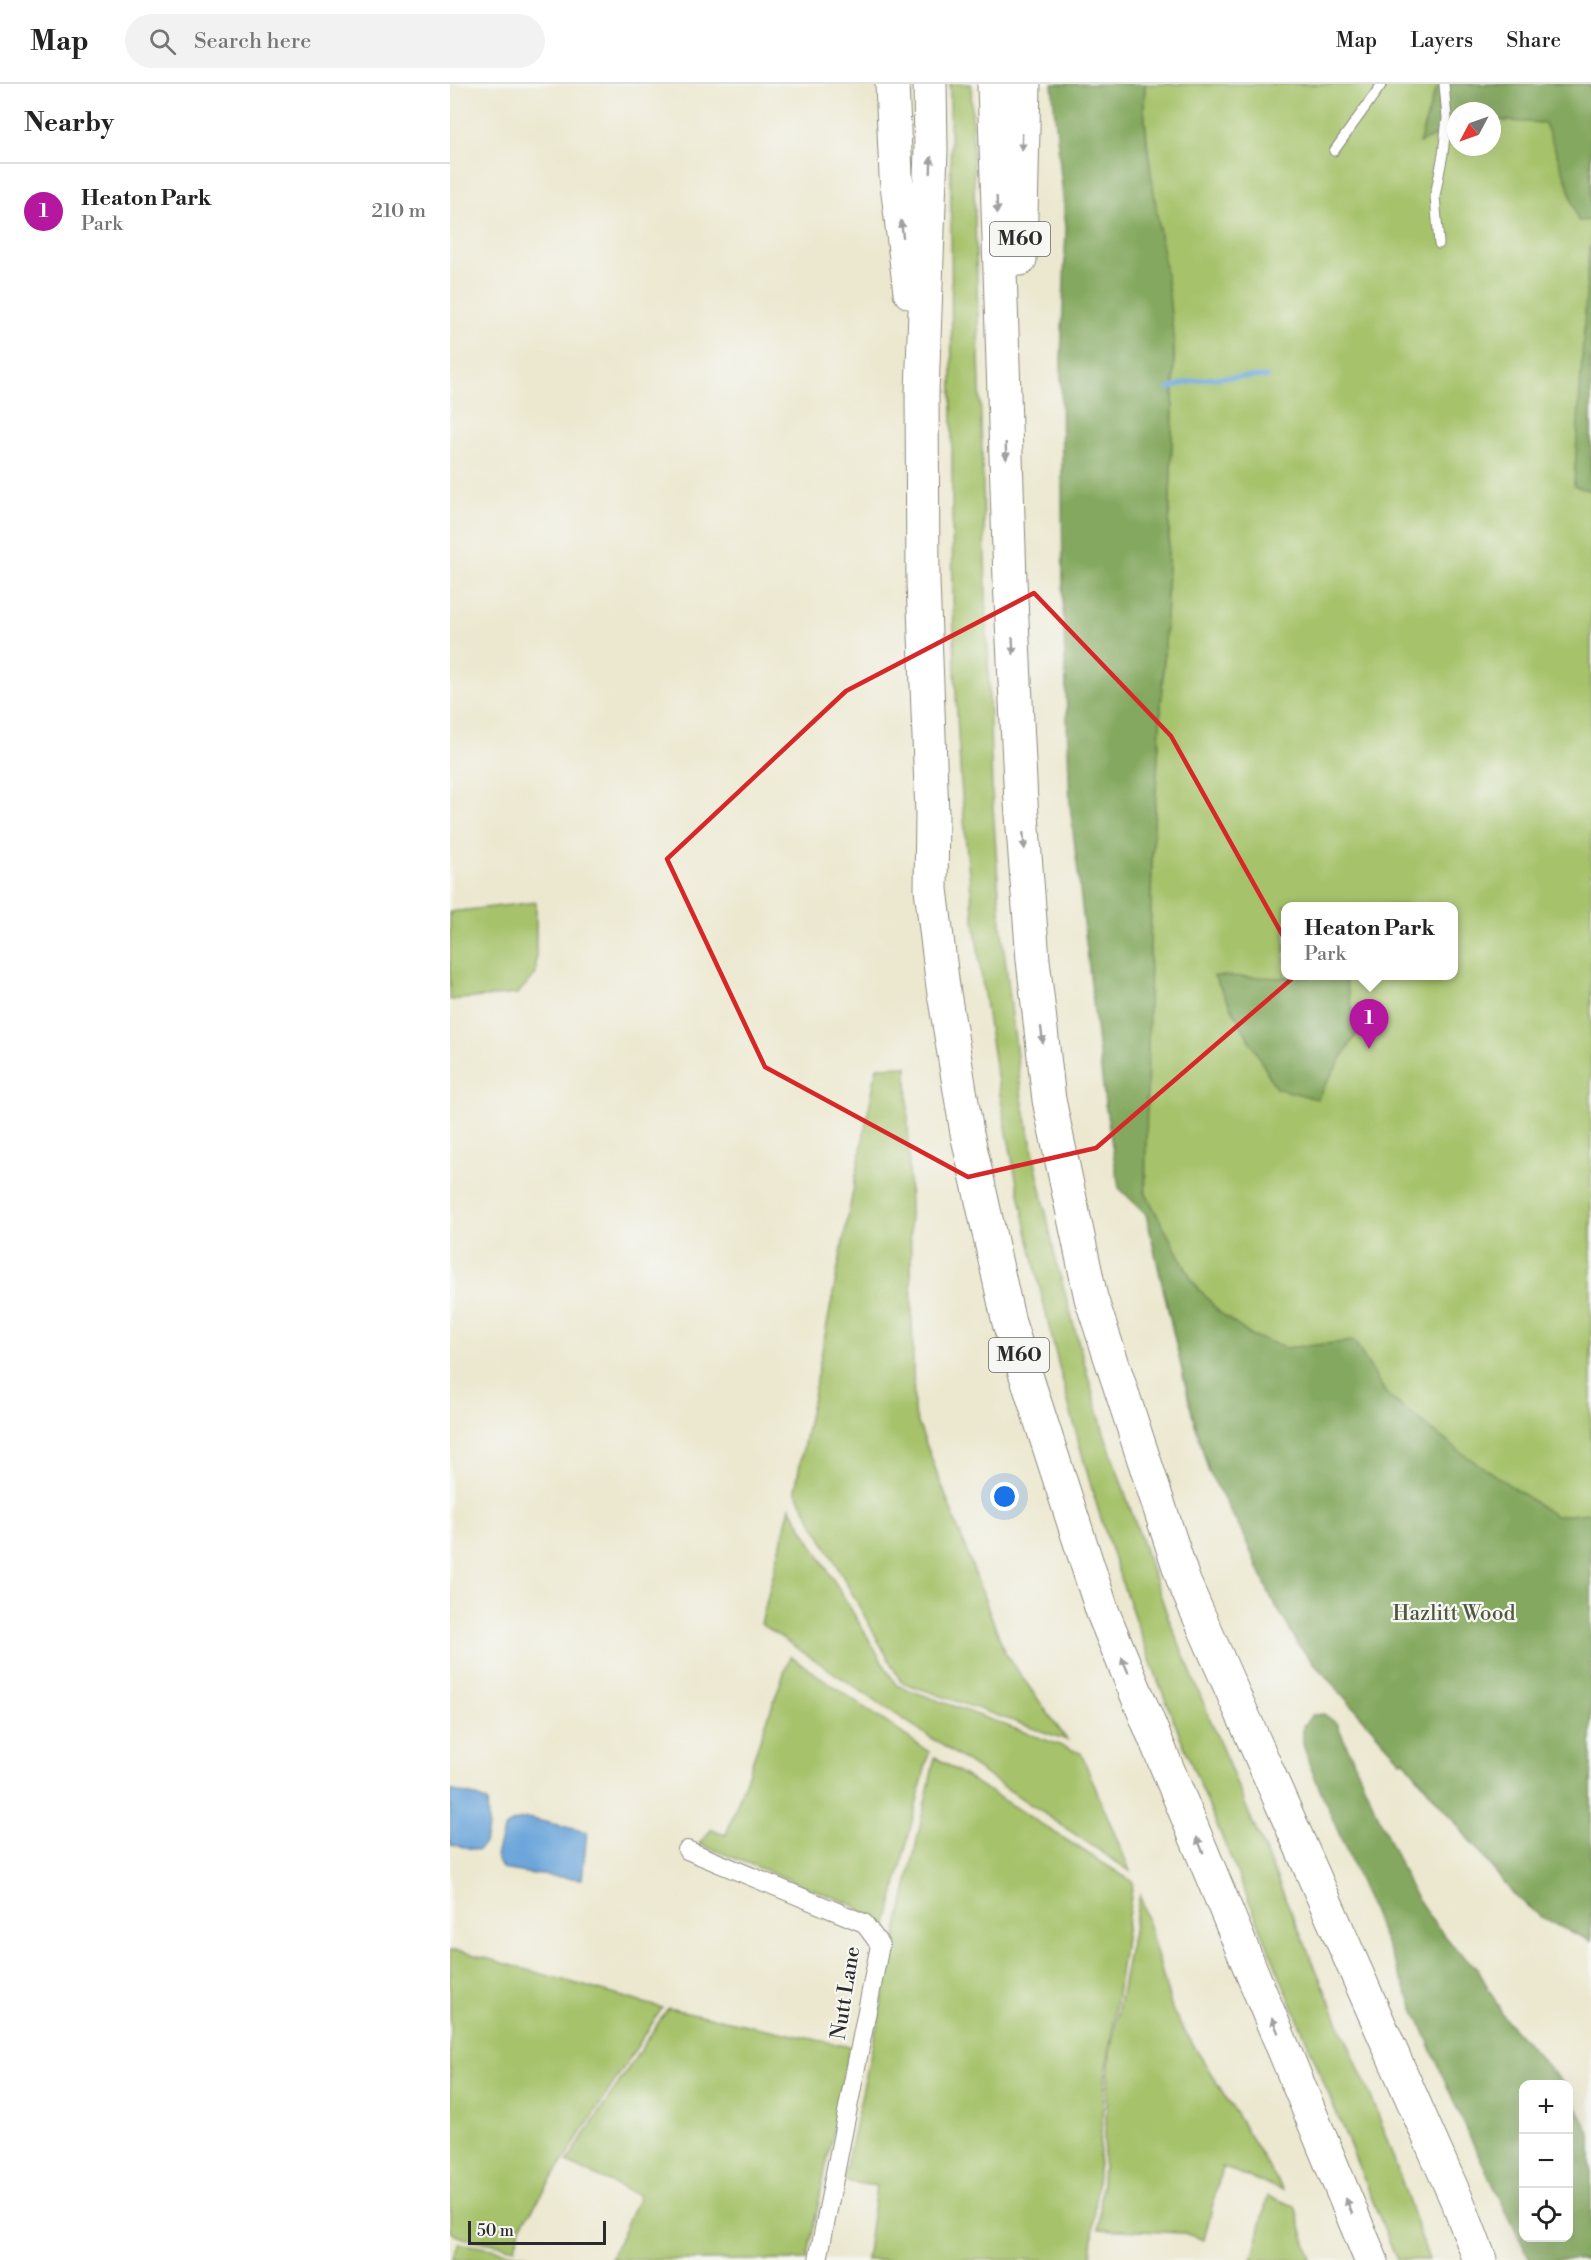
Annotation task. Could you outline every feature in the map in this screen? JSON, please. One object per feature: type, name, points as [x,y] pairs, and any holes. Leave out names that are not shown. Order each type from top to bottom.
[{"type":"highway","name":"M60","points":[[892,84],[896,176],[922,392]]},
{"type":"highway","name":"M60","points":[[930,84],[931,150],[922,392],[923,582],[932,814],[932,889],[944,987],[967,1133],[1009,1323],[1103,1613],[1371,2260]]},
{"type":"highway","name":"M60","points":[[994,84],[1021,802],[1034,960],[1049,1100],[1091,1298],[1184,1582],[1454,2195],[1480,2260]]},
{"type":"highway","name":"M60","points":[[1004,393],[1020,259],[1024,84]]},
{"type":"street","name":"Nutt Lane","points":[[687,1850],[864,1923],[880,1945],[818,2260]]},
{"type":"lane","points":[[1334,151],[1382,84]]},
{"type":"lane","points":[[1439,244],[1435,196],[1447,118],[1444,84]]},
{"type":"highlighted area","points":[[1034,593],[1171,736],[1302,970],[1096,1148],[968,1177],[765,1067],[667,859],[846,691]]},
{"type":"green space","points":[[950,84],[971,84],[992,792],[1001,924],[1022,1099],[1056,1261],[1103,1430],[1168,1617],[1252,1821],[1377,2111],[1429,2260],[1397,2260],[1181,1740],[1135,1621],[1095,1500],[1078,1439],[1020,1200],[979,958],[962,795],[953,577]]},
{"type":"green space","name":"Hazlitt Wood","points":[[1052,84],[1145,84],[1147,145],[1174,345],[1166,622],[1152,858],[1145,1192],[1193,1282],[1219,1312],[1249,1334],[1285,1348],[1354,1341],[1387,1395],[1459,1451],[1555,1516],[1591,1513],[1591,1941],[1544,1919],[1516,1897],[1403,1759],[1401,1761],[1300,1647],[1272,1599],[1242,1532],[1209,1472],[1192,1413],[1146,1214],[1119,1188],[1105,1104],[1070,805],[1063,603],[1061,359],[1066,228]]},
{"type":"green space","name":"Hazlitt Wood","points":[[1145,84],[1591,84],[1591,1941],[1544,1919],[1516,1897],[1403,1759],[1401,1761],[1300,1647],[1272,1599],[1242,1532],[1209,1472],[1192,1413],[1146,1214],[1145,1130],[1152,858],[1166,622],[1174,345],[1151,181],[1144,108]]},
{"type":"green space","points":[[1444,84],[1588,84],[1591,88],[1591,220],[1578,221],[1566,179],[1545,123],[1501,121],[1501,102],[1447,102],[1447,131],[1419,143],[1435,91]]},
{"type":"green space","points":[[1589,247],[1591,247],[1591,491],[1574,486]]},
{"type":"green space","points":[[536,902],[536,974],[517,994],[450,1000],[450,912]]},
{"type":"green space","points":[[1214,976],[1281,978],[1281,980],[1345,980],[1358,1031],[1317,1099],[1276,1088]]},
{"type":"green space","points":[[907,1066],[914,1412],[1005,1653],[1067,1740],[901,1682],[795,1490],[877,1067]]},
{"type":"green space","points":[[790,1507],[896,1685],[1081,1753],[1130,1871],[761,1624]]},
{"type":"green space","points":[[790,1656],[929,1752],[886,1928],[853,1905],[699,1844],[712,1829],[726,1835]]},
{"type":"green space","points":[[1324,1714],[1337,1724],[1410,1887],[1431,1919],[1455,1948],[1477,1968],[1506,2020],[1560,2080],[1519,2080],[1519,2238],[1463,2123],[1310,1766],[1303,1744],[1303,1726],[1312,1715]]},
{"type":"green space","points":[[935,1757],[1133,1882],[1106,2073],[1091,2260],[866,2260],[876,2186],[843,2181]]},
{"type":"green space","points":[[1140,1894],[1173,2012],[1283,2190],[1222,2167],[1204,2240],[1184,2233],[1099,2229],[1110,2052]]},
{"type":"green space","points":[[450,1951],[461,1951],[662,2008],[520,2228],[515,2248],[463,2238],[450,2232]]},
{"type":"green space","points":[[668,2008],[850,2047],[807,2260],[611,2258],[639,2196],[567,2162]]},
{"type":"green space","points":[[1573,2101],[1591,2135],[1591,2260],[1530,2260],[1521,2242],[1573,2242]]},
{"type":"green space","points":[[1268,2196],[1295,2206],[1311,2260],[1252,2260]]},
{"type":"green space","points":[[459,2243],[552,2260],[451,2260]]},
{"type":"water","points":[[450,1790],[475,1796],[487,1802],[487,1835],[478,1850],[450,1844]]},
{"type":"water","points":[[528,1818],[587,1832],[582,1879],[502,1869],[496,1856],[504,1830],[513,1822]]},
{"type":"waterway","points":[[1169,389],[1204,379],[1267,377]]},
{"type":"place","name":"Heaton Park","points":[[1369,1049]]}]
